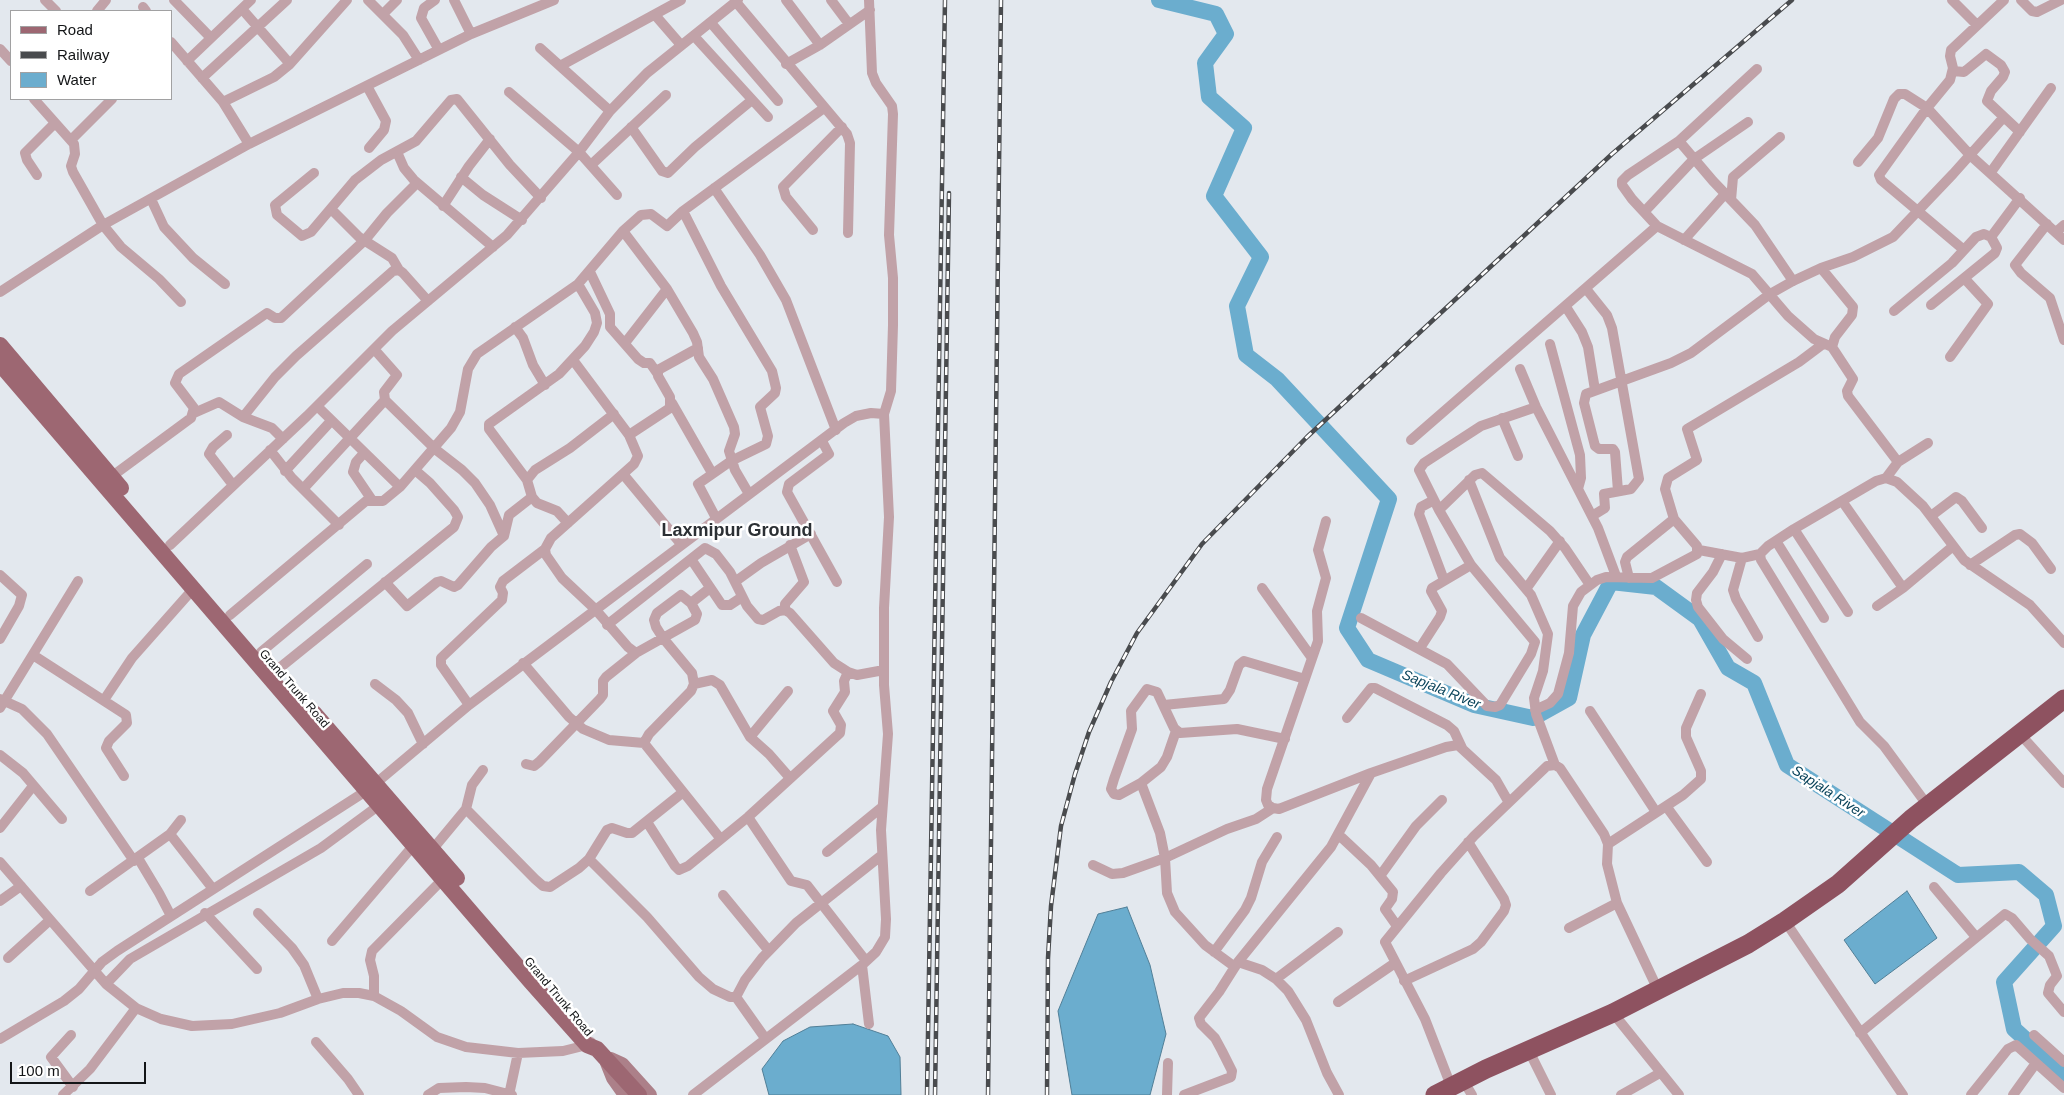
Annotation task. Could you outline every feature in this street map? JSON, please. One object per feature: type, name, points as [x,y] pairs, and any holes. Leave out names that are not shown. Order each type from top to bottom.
[{"type":"highway","points":[[1455,1089],[1529,1051],[1613,1013],[1748,944],[1785,921],[1838,884],[1928,806],[2064,699]]},
{"type":"main road","name":"Grand Trunk Road","points":[[0,345],[277,670],[371,788],[378,806],[596,1048]]},
{"type":"main road","name":"Grand Trunk Road","points":[[0,364],[194,588],[371,788],[432,850],[596,1048]]},
{"type":"main road","points":[[596,1048],[625,1087],[639,1095]]},
{"type":"street","points":[[45,0],[55,10]]},
{"type":"street","points":[[98,10],[106,0]]},
{"type":"street","points":[[174,0],[212,38]]},
{"type":"street","points":[[187,61],[251,0]]},
{"type":"street","points":[[202,78],[287,0]]},
{"type":"street","points":[[223,102],[274,77],[290,64],[348,0]]},
{"type":"street","points":[[368,0],[403,36],[419,60]]},
{"type":"street","points":[[383,14],[397,0]]},
{"type":"street","points":[[435,0],[424,8],[420,18],[439,50]]},
{"type":"street","points":[[454,0],[471,34]]},
{"type":"street","points":[[0,292],[104,225],[249,144],[471,34],[554,0]]},
{"type":"street","points":[[560,66],[681,0]]},
{"type":"street","points":[[786,0],[820,45]]},
{"type":"street","points":[[831,0],[849,24]]},
{"type":"street","points":[[1952,0],[1977,25]]},
{"type":"street","points":[[1960,8],[1968,0]]},
{"type":"street","points":[[1964,250],[1880,180],[1879,175],[1927,108],[1950,80],[1953,71],[1950,56],[1951,50],[2004,0]]},
{"type":"street","points":[[2021,0],[2032,11],[2037,12],[2056,1]]},
{"type":"street","points":[[170,545],[283,439],[374,349],[522,220],[579,152],[610,111],[647,73],[712,23],[737,1],[786,64],[842,127],[850,143],[848,233]]},
{"type":"street","points":[[786,64],[820,45],[849,24],[869,5]]},
{"type":"street","points":[[693,1095],[864,963],[876,952],[885,936],[882,807],[888,734],[884,670],[884,608],[889,517],[884,414],[890,391],[893,325],[893,278],[889,235],[893,114],[892,106],[876,83],[872,73],[869,5]]},
{"type":"street","points":[[242,9],[290,64]]},
{"type":"street","points":[[655,14],[681,45]]},
{"type":"street","points":[[712,23],[778,101]]},
{"type":"street","points":[[694,36],[768,117]]},
{"type":"street","points":[[172,43],[223,102],[249,144]]},
{"type":"street","points":[[540,48],[610,111]]},
{"type":"street","points":[[0,49],[10,60]]},
{"type":"street","points":[[1953,71],[1964,72],[1986,54],[2002,65],[2005,72],[2003,77],[1991,91],[1987,101],[2020,132]]},
{"type":"street","points":[[1757,68],[1679,141],[1622,181],[1624,190],[1657,226],[1744,268],[1752,274],[1788,316],[1814,339],[1827,346],[1853,379],[1848,396],[1898,462]]},
{"type":"street","points":[[367,86],[386,121],[384,130],[369,148]]},
{"type":"street","points":[[1991,172],[2051,88]]},
{"type":"street","points":[[509,92],[579,152],[617,195]]},
{"type":"street","points":[[1858,162],[1878,138],[1890,106],[1899,94],[1906,94],[1927,108],[1970,155],[2020,198],[2064,240]]},
{"type":"street","points":[[591,165],[666,95]]},
{"type":"street","points":[[314,173],[275,206],[277,215],[302,236],[311,232],[355,180],[421,137],[454,98],[461,102],[510,165],[541,198]]},
{"type":"street","points":[[35,100],[71,140],[76,149],[71,166],[72,172],[104,225],[121,246],[159,279],[181,302]]},
{"type":"street","points":[[71,140],[111,100]]},
{"type":"street","points":[[631,127],[662,171],[668,173],[695,147],[752,100]]},
{"type":"street","points":[[230,615],[366,501],[383,501],[400,487],[451,428],[460,412],[471,361],[481,351],[561,298],[578,284],[623,231],[641,215],[651,214],[667,226],[683,211],[824,108]]},
{"type":"street","points":[[1618,491],[1615,452],[1613,449],[1598,450],[1595,446],[1584,402],[1586,394],[1623,379],[1650,372],[1691,353],[1770,294],[1821,268],[1853,258],[1893,237],[2003,118]]},
{"type":"street","points":[[1645,211],[1694,159],[1748,122]]},
{"type":"street","points":[[37,176],[27,160],[26,153],[56,123]]},
{"type":"street","points":[[812,230],[786,197],[784,187],[842,127]]},
{"type":"street","points":[[1684,240],[1728,197],[1733,177],[1780,137]]},
{"type":"street","points":[[443,206],[461,177],[490,139]]},
{"type":"street","points":[[1679,141],[1765,237],[1793,281]]},
{"type":"street","points":[[397,152],[404,168],[417,183],[493,247]]},
{"type":"street","points":[[461,177],[483,195],[522,220]]},
{"type":"street","points":[[194,413],[194,408],[189,399],[175,383],[179,374],[267,313],[275,318],[281,318],[366,240],[387,214],[417,183]]},
{"type":"street","points":[[714,188],[760,255],[786,300],[836,430]]},
{"type":"street","points":[[1991,237],[2020,198]]},
{"type":"street","points":[[151,199],[164,227],[193,258],[225,284]]},
{"type":"street","points":[[331,209],[359,237],[392,258],[399,270],[428,301]]},
{"type":"street","points":[[683,211],[726,294],[772,371],[776,388],[774,395],[760,407],[768,440],[759,447],[731,461],[698,484],[716,518]]},
{"type":"street","points":[[2047,224],[2015,265],[2021,273],[2050,298],[2064,340]]},
{"type":"street","points":[[2056,232],[2064,225]]},
{"type":"street","points":[[1411,440],[1587,290],[1657,226]]},
{"type":"street","points":[[623,231],[667,289],[693,333],[699,357],[715,383],[735,430],[728,451],[731,461],[749,494]]},
{"type":"street","points":[[1894,311],[1939,275],[1980,234],[1991,237],[1997,248],[1995,253],[1931,306]]},
{"type":"street","points":[[1821,268],[1853,307],[1852,315],[1827,346],[1687,429],[1697,460],[1673,475],[1666,483],[1669,507],[1674,519],[1699,550],[1742,558],[1760,554],[1794,529],[1876,481],[1886,478],[1898,462],[1928,443]]},
{"type":"street","points":[[243,417],[296,356],[393,271],[399,270]]},
{"type":"street","points":[[590,272],[610,314],[610,327],[641,362],[652,364],[712,473]]},
{"type":"street","points":[[1950,357],[1988,304],[1965,279]]},
{"type":"street","points":[[568,523],[557,511],[537,503],[532,497],[527,480],[493,436],[489,429],[489,424],[545,385],[573,360],[594,332],[597,323],[595,312],[578,284]]},
{"type":"street","points":[[625,343],[667,289]]},
{"type":"street","points":[[1587,290],[1607,315],[1612,328],[1623,379],[1639,480],[1631,489],[1604,494],[1605,508],[1592,516]]},
{"type":"street","points":[[1566,307],[1582,332],[1588,347],[1595,390]]},
{"type":"street","points":[[515,327],[523,338],[533,365],[545,385]]},
{"type":"street","points":[[1550,344],[1580,455],[1581,478],[1578,489]]},
{"type":"street","points":[[657,373],[661,367],[698,348]]},
{"type":"street","points":[[374,349],[397,375],[384,392],[385,400],[434,448],[462,470],[475,484],[490,506],[504,536]]},
{"type":"street","points":[[469,705],[441,665],[441,658],[502,600],[504,593],[500,588],[503,581],[544,550],[551,538],[624,474],[634,464],[638,456],[629,435],[573,360]]},
{"type":"street","points":[[1520,369],[1536,407],[1592,516],[1616,576]]},
{"type":"street","points":[[303,489],[385,400]]},
{"type":"street","points":[[111,477],[167,437],[191,418],[194,413],[219,402],[243,417],[272,428],[283,439]]},
{"type":"street","points":[[629,435],[666,413],[672,403]]},
{"type":"street","points":[[317,406],[400,487]]},
{"type":"street","points":[[1361,618],[1420,648],[1457,672],[1487,706],[1495,707],[1500,705],[1531,654],[1535,642],[1471,565],[1420,475],[1420,468],[1463,436],[1502,418],[1536,407]]},
{"type":"street","points":[[0,1038],[64,1001],[95,973],[102,962],[116,951],[371,788],[469,705],[523,663],[836,430],[856,416],[871,413],[884,414]]},
{"type":"street","points":[[527,480],[535,470],[570,448],[614,414]]},
{"type":"street","points":[[1502,418],[1518,456]]},
{"type":"street","points":[[285,471],[331,421]]},
{"type":"street","points":[[226,435],[213,447],[209,454],[233,485]]},
{"type":"street","points":[[822,441],[829,454],[787,488],[837,582]]},
{"type":"street","points":[[270,450],[285,471],[339,525]]},
{"type":"street","points":[[364,453],[356,462],[353,472],[372,500]]},
{"type":"street","points":[[277,670],[450,531],[457,522],[458,517],[454,510],[430,483],[415,470]]},
{"type":"street","points":[[1439,510],[1478,473],[1486,476],[1536,517],[1560,541],[1590,585]]},
{"type":"street","points":[[624,474],[681,544]]},
{"type":"street","points":[[1886,478],[1897,482],[1931,516],[1952,547],[1970,565],[2030,605],[2064,643]]},
{"type":"street","points":[[1469,480],[1500,558],[1531,595],[1548,634],[1543,671],[1534,698],[1537,715],[1555,765],[1598,823],[1608,844],[1607,864],[1617,903],[1658,990]]},
{"type":"street","points":[[385,582],[404,604],[409,606],[437,582],[441,581],[450,586],[458,585],[491,547],[504,536],[509,515],[532,497]]},
{"type":"street","points":[[1931,516],[1956,497],[1962,501],[1982,528]]},
{"type":"street","points":[[1434,500],[1421,507],[1419,514],[1444,580]]},
{"type":"street","points":[[1842,501],[1903,588]]},
{"type":"street","points":[[1629,578],[1625,562],[1627,557],[1674,519]]},
{"type":"street","points":[[1273,808],[1266,800],[1267,789],[1318,641],[1319,598],[1326,578],[1318,550],[1326,521]]},
{"type":"street","points":[[1794,529],[1848,612]]},
{"type":"street","points":[[736,581],[790,545],[811,534]]},
{"type":"street","points":[[1970,565],[2015,535],[2020,534],[2032,543],[2051,569]]},
{"type":"street","points":[[1526,589],[1560,541]]},
{"type":"street","points":[[1776,541],[1824,618]]},
{"type":"street","points":[[785,610],[785,604],[804,582],[790,545]]},
{"type":"street","points":[[1877,606],[1903,588],[1952,547]]},
{"type":"street","points":[[605,621],[691,559],[701,549],[711,549],[736,581],[742,597],[752,614],[758,619],[763,620],[785,610],[790,613],[819,647],[848,672],[857,675],[884,670]]},
{"type":"street","points":[[544,550],[562,578],[595,609],[636,653]]},
{"type":"street","points":[[1537,715],[1558,694],[1569,653],[1573,606],[1590,585],[1597,580],[1616,576],[1652,578],[1692,558],[1699,550]]},
{"type":"street","points":[[1722,554],[1713,572],[1697,593],[1696,600],[1698,607],[1723,639],[1747,659]]},
{"type":"street","points":[[1760,554],[1761,560],[1860,722],[1884,746],[1928,806]]},
{"type":"street","points":[[1742,558],[1733,590],[1736,599],[1758,637]]},
{"type":"street","points":[[691,559],[710,588],[726,606],[742,597]]},
{"type":"street","points":[[262,652],[367,564]]},
{"type":"street","points":[[1420,648],[1442,611],[1441,605],[1431,592],[1432,588],[1471,565]]},
{"type":"street","points":[[0,575],[22,595],[19,606],[0,639]]},
{"type":"street","points":[[78,581],[2,702],[22,709],[47,734],[159,892],[171,916]]},
{"type":"street","points":[[104,700],[132,658],[194,588]]},
{"type":"street","points":[[691,603],[710,588]]},
{"type":"street","points":[[1262,588],[1312,658]]},
{"type":"street","points":[[526,764],[534,766],[539,762],[600,699],[603,695],[603,681],[606,676],[636,653],[664,638],[694,620],[697,614],[691,603],[681,594],[657,613],[654,620],[656,627],[664,638],[692,673],[694,684],[691,691],[649,734],[644,743]]},
{"type":"street","points":[[33,655],[122,712],[128,719],[124,728],[106,744],[106,748],[124,776]]},
{"type":"street","points":[[1164,705],[1224,699],[1230,690],[1239,665],[1244,661],[1305,679]]},
{"type":"street","points":[[523,663],[576,722],[596,736],[623,742],[644,743]]},
{"type":"street","points":[[647,822],[679,870],[688,866],[748,816],[840,733],[841,725],[833,711],[846,692],[844,681],[848,672]]},
{"type":"street","points":[[694,684],[712,680],[720,685],[750,737],[769,754],[790,778]]},
{"type":"street","points":[[375,684],[396,700],[408,714],[423,744]]},
{"type":"street","points":[[1151,688],[1157,692],[1176,731],[1167,757],[1161,767],[1141,783],[1118,795],[1112,792],[1114,779],[1132,729],[1131,715],[1133,707],[1144,692],[1151,688]]},
{"type":"street","points":[[1347,718],[1371,688],[1375,688],[1447,725],[1454,731],[1462,748]]},
{"type":"street","points":[[750,737],[788,691]]},
{"type":"street","points":[[1608,844],[1696,786],[1701,779],[1701,771],[1686,737],[1686,728],[1701,694]]},
{"type":"street","points":[[1590,711],[1656,812]]},
{"type":"street","points":[[1176,731],[1180,733],[1237,728],[1285,739]]},
{"type":"street","points":[[2020,734],[2064,783]]},
{"type":"street","points":[[644,743],[682,793],[720,838]]},
{"type":"street","points":[[1094,865],[1112,874],[1165,858],[1227,829],[1256,819],[1273,808],[1288,806],[1371,773],[1446,747],[1458,745],[1496,780],[1508,801]]},
{"type":"street","points":[[0,755],[23,773],[62,819]]},
{"type":"street","points":[[1455,1089],[1425,1020],[1394,963],[1386,942],[1397,926],[1468,842],[1508,801],[1547,766],[1555,765]]},
{"type":"street","points":[[432,850],[466,810],[472,785],[483,770]]},
{"type":"street","points":[[1184,1095],[1228,1079],[1232,1074],[1215,1038],[1199,1021],[1236,964],[1316,868],[1338,835],[1371,773]]},
{"type":"street","points":[[1141,783],[1160,833],[1165,858],[1168,893],[1175,912],[1190,931],[1214,952],[1236,964],[1262,970],[1276,979],[1288,991],[1306,1020],[1327,1074],[1339,1095]]},
{"type":"street","points":[[0,828],[33,786]]},
{"type":"street","points":[[466,810],[543,886],[550,887],[558,884],[588,859],[607,830],[616,828],[632,833],[682,793]]},
{"type":"street","points":[[1380,876],[1416,826],[1442,800]]},
{"type":"street","points":[[106,984],[130,958],[321,848],[378,806]]},
{"type":"street","points":[[1666,806],[1707,862]]},
{"type":"street","points":[[827,852],[882,807]]},
{"type":"street","points":[[748,816],[791,881],[807,885],[864,963],[869,1024]]},
{"type":"street","points":[[90,891],[170,834],[181,820]]},
{"type":"street","points":[[170,834],[213,889]]},
{"type":"street","points":[[1338,835],[1380,876],[1393,892],[1392,900],[1385,909],[1397,926]]},
{"type":"street","points":[[1214,952],[1245,910],[1251,898],[1262,862],[1277,837]]},
{"type":"street","points":[[1404,981],[1473,949],[1481,942],[1504,912],[1506,905],[1504,899],[1468,842]]},
{"type":"street","points":[[332,941],[413,846]]},
{"type":"street","points":[[736,997],[746,980],[769,951],[796,923],[882,855]]},
{"type":"street","points":[[588,859],[647,917],[699,977],[713,989],[730,997],[736,997]]},
{"type":"street","points":[[0,862],[106,984],[136,1008],[161,1019],[192,1026],[232,1024],[280,1012],[318,999],[343,993],[359,993],[374,996],[401,1011],[437,1037],[451,1043],[518,1053],[596,1048],[622,1064],[650,1095]]},
{"type":"street","points":[[374,996],[374,976],[370,960],[372,951],[443,879]]},
{"type":"street","points":[[0,901],[21,886]]},
{"type":"street","points":[[1934,887],[1976,937]]},
{"type":"street","points":[[723,895],[769,951]]},
{"type":"street","points":[[1569,928],[1617,903]]},
{"type":"street","points":[[258,913],[292,948],[304,966],[318,999]]},
{"type":"street","points":[[205,914],[257,969]]},
{"type":"street","points":[[1860,1033],[2004,914],[2012,918],[2040,947],[2057,974],[2050,985],[2048,993],[2064,1012]]},
{"type":"street","points":[[8,958],[50,920]]},
{"type":"street","points":[[1785,921],[1903,1095]]},
{"type":"street","points":[[1276,979],[1338,932]]},
{"type":"street","points":[[1338,1002],[1394,963]]},
{"type":"street","points":[[736,997],[765,1038]]},
{"type":"street","points":[[63,1095],[73,1087],[111,1044],[136,1008]]},
{"type":"street","points":[[1613,1013],[1660,1073],[1673,1093]]},
{"type":"street","points":[[72,1035],[51,1057],[73,1087]]},
{"type":"street","points":[[2034,1036],[2064,1062]]},
{"type":"street","points":[[316,1042],[348,1079],[359,1095]]},
{"type":"street","points":[[1971,1095],[2012,1046],[2019,1048],[2064,1088]]},
{"type":"street","points":[[1529,1051],[1551,1095]]},
{"type":"street","points":[[428,1095],[439,1088],[485,1088],[510,1095],[518,1053]]},
{"type":"street","points":[[1167,1095],[1168,1063]]},
{"type":"street","points":[[2013,1095],[2036,1063]]},
{"type":"street","points":[[1621,1095],[1660,1073]]},
{"type":"water","points":[[1907,891],[1937,938],[1875,984],[1844,940]]},
{"type":"water","points":[[1127,907],[1150,965],[1166,1034],[1150,1095],[1072,1095],[1058,1011],[1098,914]]},
{"type":"water","points":[[853,1024],[888,1036],[900,1057],[901,1095],[769,1095],[762,1069],[783,1041],[810,1027]]},
{"type":"waterway","name":"Sapjala River","points":[[1159,0],[1216,14],[1226,34],[1205,63],[1209,97],[1244,128],[1214,196],[1261,257],[1237,306],[1246,355],[1277,379],[1389,499],[1347,628],[1368,660],[1474,705],[1533,718],[1569,698],[1583,635],[1611,582],[1656,587],[1700,619],[1728,668],[1754,683],[1787,765],[1958,875],[2019,872],[2046,895],[2054,926],[2004,982],[2014,1029],[2064,1074]]},
{"type":"railway","points":[[927,1095],[945,0]]},
{"type":"railway","points":[[988,1095],[1001,0]]},
{"type":"railway","points":[[1047,1095],[1048,958],[1051,906],[1061,826],[1089,732],[1111,682],[1137,633],[1202,544],[1307,437],[1612,154],[1792,0]]},
{"type":"railway","points":[[935,1095],[949,193]]},
{"type":"district","name":"Laxmipur Ground","points":[[737,531]]}]
